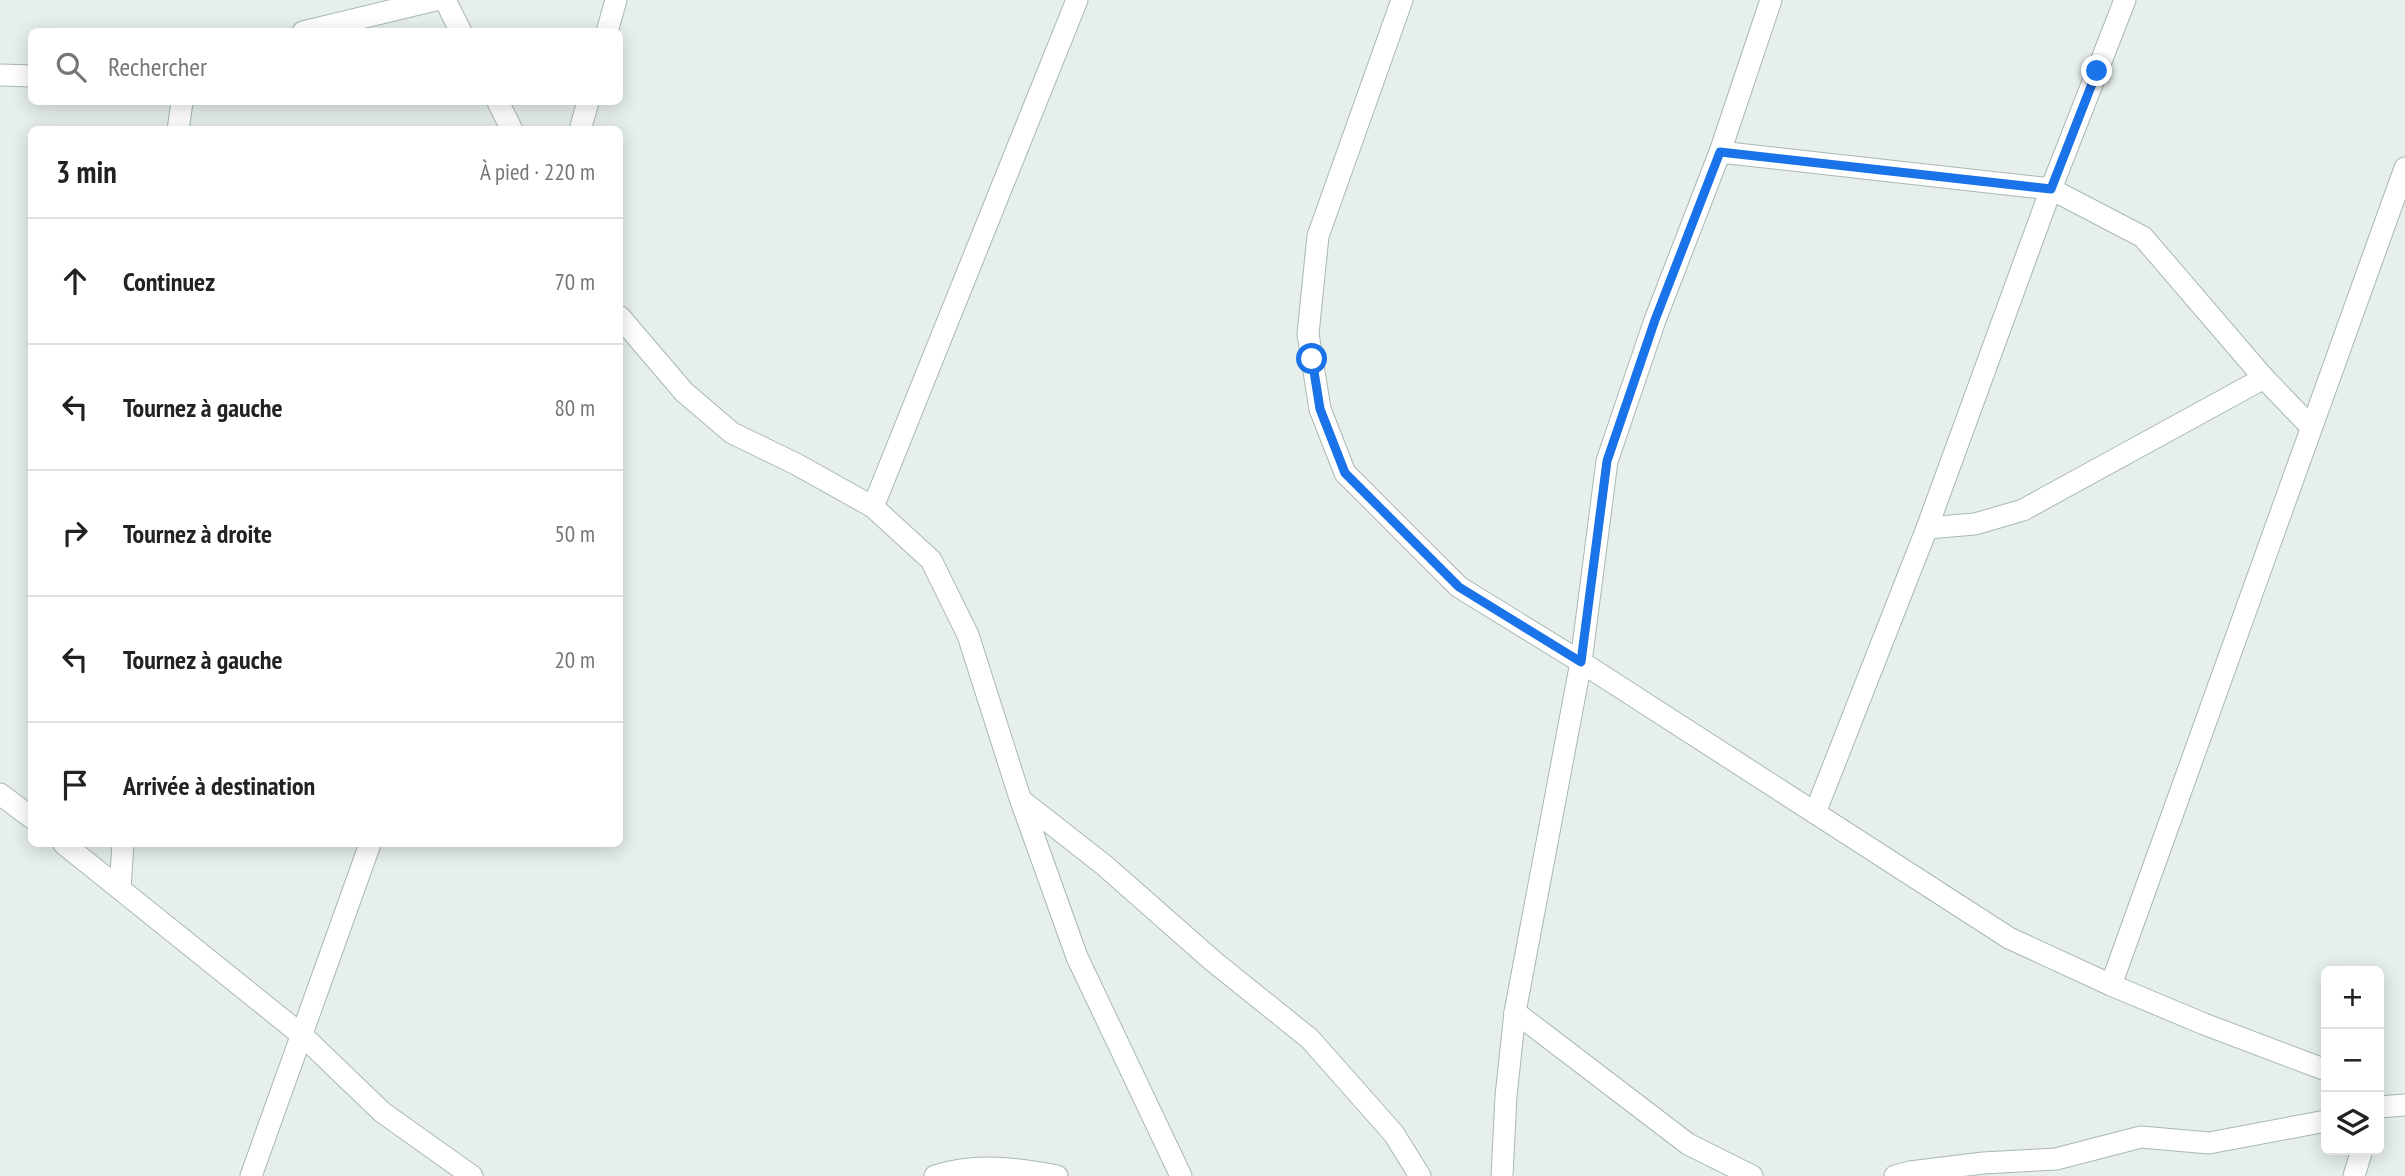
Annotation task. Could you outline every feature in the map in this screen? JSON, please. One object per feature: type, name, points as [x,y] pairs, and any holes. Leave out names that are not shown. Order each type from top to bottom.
[{"type":"street","points":[[320,28],[435,0]]},
{"type":"street","points":[[445,0],[459,28]]},
{"type":"street","points":[[608,28],[616,0]]},
{"type":"street","points":[[1056,0],[1069,20]]},
{"type":"street","points":[[873,507],[1077,0]]},
{"type":"street","points":[[1402,0],[1318,236],[1308,334],[1320,409],[1345,473],[1459,587],[1581,662],[2010,938],[2204,1024],[2321,1068]]},
{"type":"street","points":[[1502,1176],[1506,1096],[1515,1012],[1581,662],[1607,461],[1655,320],[1720,152],[1771,0]]},
{"type":"street","points":[[1815,813],[1927,528],[2051,189],[2125,0]]},
{"type":"street","points":[[0,75],[28,76]]},
{"type":"street","points":[[179,126],[182,105]]},
{"type":"street","points":[[500,105],[510,126]]},
{"type":"street","points":[[581,126],[587,105]]},
{"type":"street","points":[[1720,152],[2051,189],[2143,237],[2264,378],[2311,427]]},
{"type":"street","points":[[2111,985],[2405,168]]},
{"type":"street","points":[[623,321],[684,392],[732,433],[796,464],[873,507],[931,560],[968,635],[1020,798],[1077,957],[1181,1176]]},
{"type":"street","points":[[1927,528],[1975,524],[2023,510],[2264,378]]},
{"type":"street","points":[[0,794],[17,815]]},
{"type":"street","points":[[1020,798],[1104,865],[1213,961],[1310,1039],[1394,1134],[1420,1176]]},
{"type":"street","points":[[68,847],[303,1036],[382,1112],[472,1176]]},
{"type":"street","points":[[120,888],[123,847]]},
{"type":"street","points":[[251,1176],[369,847]]},
{"type":"street","points":[[1515,1012],[1688,1144],[1752,1176]]},
{"type":"street","points":[[2384,1107],[2405,1105]]},
{"type":"street","points":[[1895,1176],[1983,1163],[2056,1158],[2141,1137],[2209,1143],[2321,1122]]},
{"type":"street","points":[[2354,1176],[2360,1155]]},
{"type":"street","points":[[935,1176],[985,1168],[1023,1170],[1057,1176]]},
{"type":"route","points":[[1312,359],[1320,409],[1345,473],[1459,587],[1581,662],[1607,461],[1655,320],[1720,152],[2051,189],[2097,71]]}]
